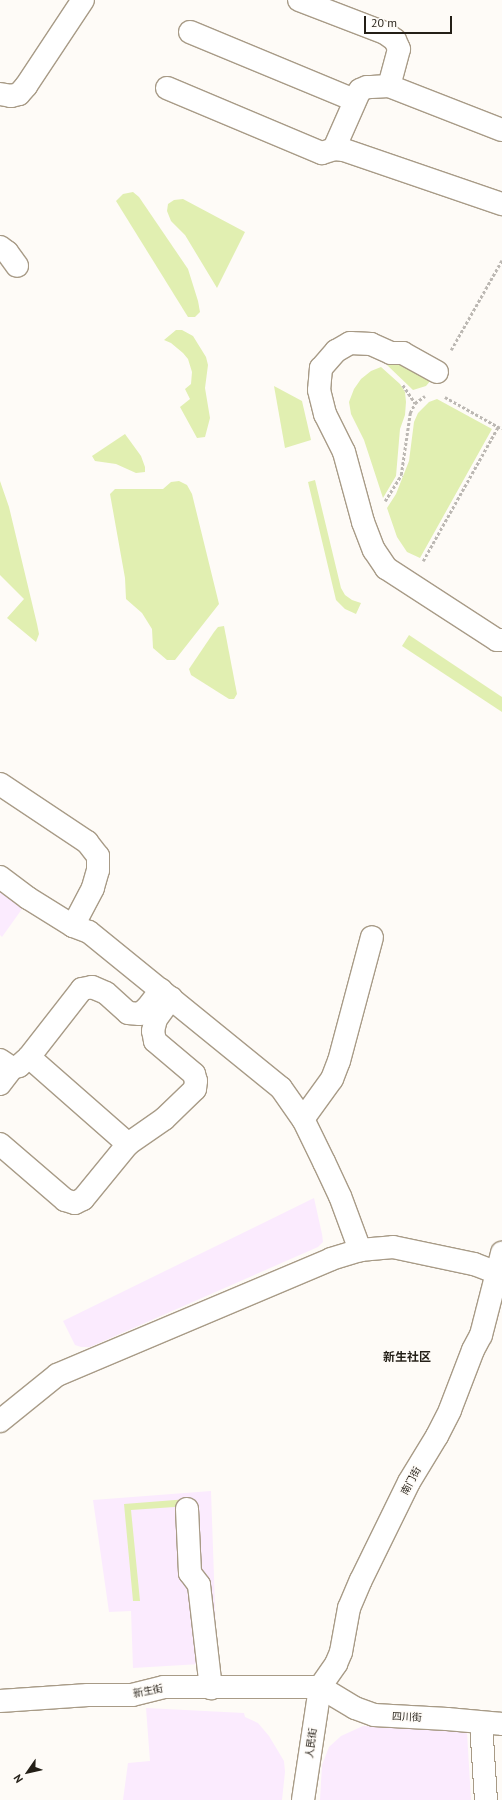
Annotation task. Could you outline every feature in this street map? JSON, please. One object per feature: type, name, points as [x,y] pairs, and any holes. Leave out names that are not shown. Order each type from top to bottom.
[{"type":"street","points":[[0,94],[11,96],[19,94],[26,86],[83,0]]},
{"type":"street","points":[[299,0],[385,33],[395,40],[399,49],[389,86]]},
{"type":"street","points":[[190,32],[354,100]]},
{"type":"street","points":[[334,149],[354,100],[360,90],[367,87],[389,86],[502,130]]},
{"type":"street","points":[[168,88],[322,153],[334,149],[344,150],[502,204]]},
{"type":"street","points":[[0,247],[7,252],[17,266]]},
{"type":"street","points":[[437,372],[403,353],[391,353],[371,344],[350,343],[336,351],[321,368],[319,390],[325,414],[344,452],[363,522],[374,550],[386,568],[407,580],[497,640],[502,640]]},
{"type":"street","points":[[0,784],[87,842],[98,856],[98,870],[93,888],[73,926]]},
{"type":"street","points":[[0,877],[28,898],[73,926],[89,932],[281,1088],[303,1119],[340,1196],[360,1250]]},
{"type":"street","points":[[303,1119],[332,1079],[340,1061],[372,937]]},
{"type":"street","points":[[128,1144],[10,1067],[82,989],[92,987],[106,993],[128,1013],[140,1014],[166,994]]},
{"type":"street","points":[[0,1144],[65,1200],[74,1203],[83,1199],[128,1144],[164,1119],[195,1088],[196,1081],[194,1074],[155,1041],[153,1031],[166,994]]},
{"type":"street","points":[[0,1420],[57,1375],[330,1260],[360,1250],[393,1248],[474,1264],[500,1267]]},
{"type":"street","name":"南门街","points":[[320,1687],[336,1664],[341,1652],[349,1608],[361,1580],[409,1482],[437,1436],[450,1410],[473,1350],[482,1335],[500,1267]]},
{"type":"street","points":[[187,1509],[190,1573],[199,1585],[211,1688]]},
{"type":"street","name":"新生街","points":[[0,1701],[88,1695],[132,1695],[164,1687],[320,1687]]},
{"type":"street","name":"四川街","points":[[320,1687],[355,1708],[374,1715],[447,1718],[492,1724]]},
{"type":"street","name":"人民街","points":[[303,1800],[320,1687]]},
{"type":"street","points":[[486,1800],[492,1724]]},
{"type":"path","points":[[439,394],[502,429]]},
{"type":"path","points":[[407,580],[423,560],[498,427]]},
{"type":"shaded area","points":[[0,891],[22,909],[2,937],[0,935]]},
{"type":"shaded area","points":[[314,1198],[323,1242],[318,1247],[90,1347],[75,1345],[63,1321]]},
{"type":"shaded area","points":[[211,1491],[217,1663],[133,1668],[131,1611],[109,1612],[93,1500]]},
{"type":"shaded area","points":[[146,1708],[244,1713],[245,1717],[258,1723],[269,1736],[284,1761],[285,1772],[282,1800],[123,1800],[128,1763],[150,1761]]},
{"type":"shaded area","points":[[363,1726],[467,1732],[471,1800],[320,1800],[322,1765],[329,1747],[341,1736]]},
{"type":"green space","points":[[133,192],[139,197],[188,269],[200,312],[195,317],[188,317],[116,201],[123,194]]},
{"type":"green space","points":[[183,199],[245,232],[217,288],[185,235],[171,221],[167,211],[168,204],[174,200]]},
{"type":"green space","points":[[176,330],[182,330],[193,336],[206,357],[208,365],[205,388],[210,418],[205,437],[197,438],[180,407],[190,399],[185,389],[191,384],[192,372],[188,359],[183,353],[171,343],[164,340]]},
{"type":"green space","points":[[393,360],[431,380],[426,386],[413,390],[387,365]]},
{"type":"green space","points":[[381,367],[400,384],[405,392],[406,402],[405,415],[400,429],[396,476],[383,498],[364,440],[351,414],[349,402],[354,389],[361,379],[371,371]]},
{"type":"green space","points":[[274,386],[302,401],[311,440],[285,448]]},
{"type":"green space","points":[[437,399],[492,429],[420,558],[407,552],[397,537],[387,508],[396,494],[409,461],[414,422],[418,413],[429,402]]},
{"type":"green space","points":[[125,434],[141,456],[145,467],[145,472],[136,473],[116,464],[95,461],[92,456]]},
{"type":"green space","points":[[315,480],[341,588],[345,595],[352,600],[361,603],[356,614],[345,609],[336,600],[308,482]]},
{"type":"green space","points":[[0,481],[9,507],[37,624],[39,634],[36,642],[7,618],[24,599],[0,575]]},
{"type":"green space","points":[[179,481],[187,485],[192,494],[219,604],[175,660],[167,660],[153,648],[152,629],[142,613],[126,599],[125,578],[110,494],[115,489],[163,489],[171,482]]},
{"type":"green space","points":[[224,626],[237,694],[234,699],[229,699],[191,675],[189,669],[218,627]]},
{"type":"green space","points":[[409,635],[502,697],[502,712],[402,646]]},
{"type":"green space","points":[[188,1499],[189,1506],[131,1510],[140,1601],[133,1601],[124,1504]]},
{"type":"district","name":"新生社区","points":[[407,1357]]}]
